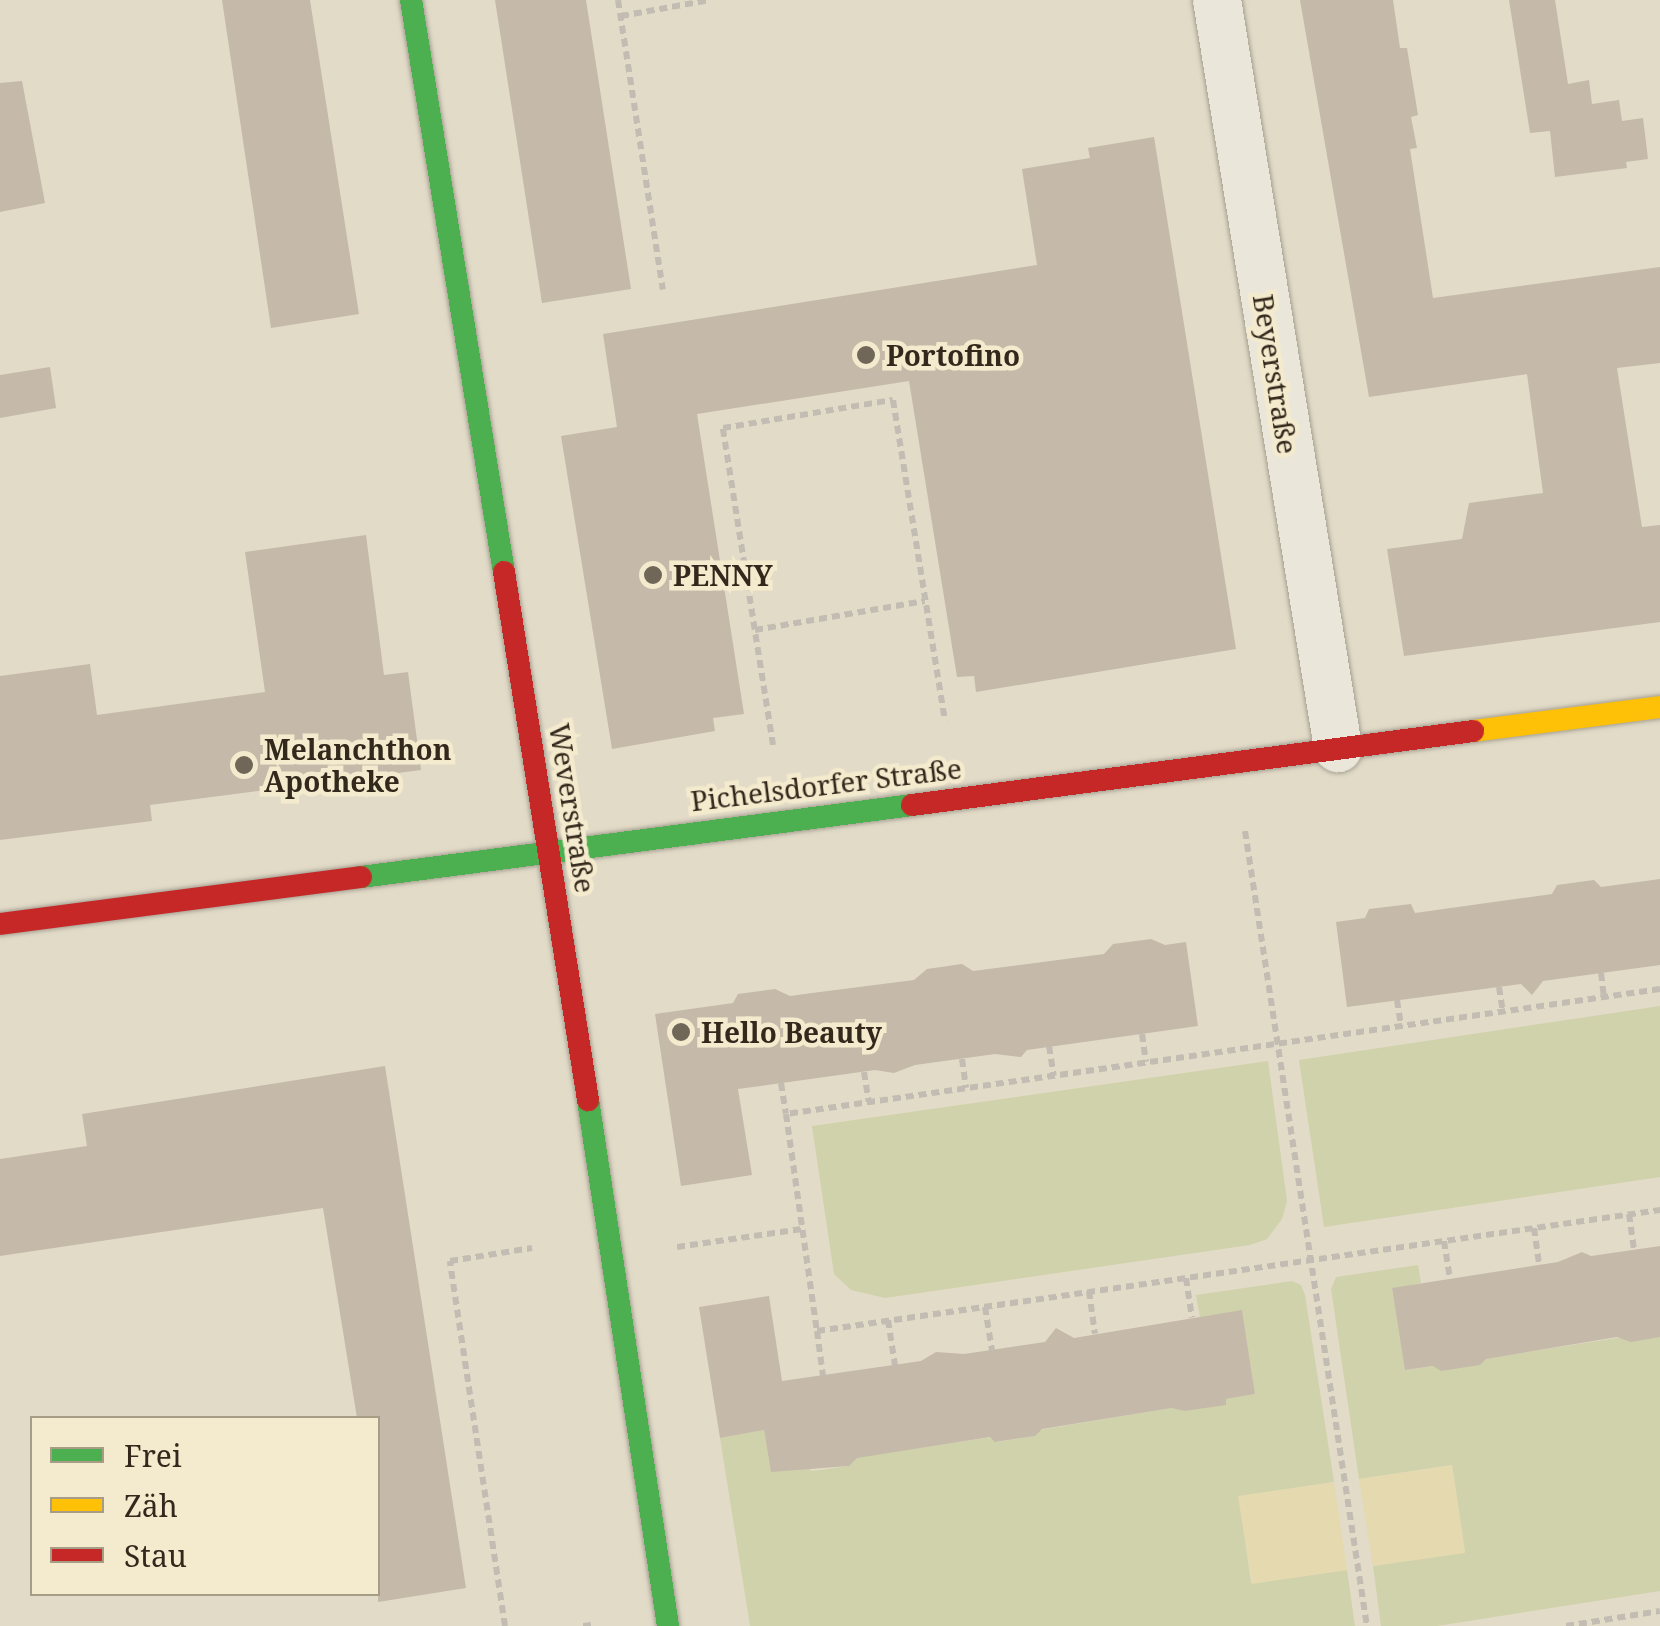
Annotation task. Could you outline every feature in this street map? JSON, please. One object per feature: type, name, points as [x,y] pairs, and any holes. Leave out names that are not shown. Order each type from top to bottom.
[{"type":"street","name":"Weverstraße","points":[[411,0],[550,850],[668,1626]]},
{"type":"street","name":"Beyerstraße","points":[[1217,0],[1338,748]]},
{"type":"street","name":"Pichelsdorfer Straße","points":[[0,924],[1660,707]]},
{"type":"path","points":[[618,0],[663,290]]},
{"type":"path","points":[[620,16],[710,0]]},
{"type":"path","points":[[773,745],[723,428],[894,400],[945,721]]},
{"type":"path","points":[[755,630],[926,601]]},
{"type":"path","points":[[1245,831],[1367,1626]]},
{"type":"path","points":[[1601,973],[1604,997]]},
{"type":"path","points":[[1499,986],[1503,1012]]},
{"type":"path","points":[[786,1114],[1660,989]]},
{"type":"path","points":[[1396,1000],[1401,1026]]},
{"type":"path","points":[[1142,1034],[1146,1062]]},
{"type":"path","points":[[1049,1046],[1054,1076]]},
{"type":"path","points":[[962,1059],[966,1088]]},
{"type":"path","points":[[864,1072],[868,1102]]},
{"type":"path","points":[[782,1083],[822,1376]]},
{"type":"path","points":[[817,1330],[1660,1210]]},
{"type":"path","points":[[1629,1214],[1634,1250]]},
{"type":"path","points":[[1534,1228],[1539,1265]]},
{"type":"path","points":[[677,1247],[802,1229]]},
{"type":"path","points":[[1444,1241],[1450,1279]]},
{"type":"path","points":[[505,1626],[450,1261],[532,1248]]},
{"type":"path","points":[[1186,1278],[1192,1318]]},
{"type":"path","points":[[1089,1291],[1095,1334]]},
{"type":"path","points":[[986,1306],[992,1350]]},
{"type":"path","points":[[888,1320],[895,1365]]},
{"type":"path","points":[[1566,1626],[1660,1612]]},
{"type":"green space","points":[[1660,1006],[1660,1177],[1324,1227],[1299,1060]]},
{"type":"green space","points":[[1268,1061],[1287,1201],[1282,1219],[1267,1239],[1250,1245],[885,1298],[851,1290],[834,1274],[812,1126]]},
{"type":"green space","points":[[1418,1265],[1421,1283],[1392,1289],[1406,1370],[1434,1366],[1442,1371],[1483,1359],[1623,1337],[1660,1337],[1660,1591],[1437,1626],[1381,1626],[1373,1566],[1465,1552],[1452,1465],[1359,1479],[1331,1289],[1336,1277]]},
{"type":"green space","points":[[1292,1281],[1301,1285],[1305,1295],[1334,1482],[1239,1497],[1251,1583],[1347,1570],[1355,1626],[750,1626],[720,1438],[764,1430],[771,1471],[804,1465],[812,1471],[849,1466],[852,1458],[992,1437],[997,1442],[1035,1436],[1039,1430],[1178,1407],[1185,1411],[1224,1405],[1226,1399],[1255,1394],[1242,1311],[1200,1317],[1196,1295]]},
{"type":"sand","points":[[1452,1465],[1465,1553],[1373,1566],[1359,1479]]},
{"type":"sand","points":[[1334,1482],[1347,1570],[1252,1584],[1238,1496]]},
{"type":"building","points":[[222,0],[310,0],[359,314],[271,328]]},
{"type":"building","points":[[495,0],[586,0],[631,289],[542,303]]},
{"type":"building","points":[[1300,0],[1393,0],[1400,48],[1407,48],[1418,115],[1411,117],[1417,148],[1410,149],[1433,298],[1660,267],[1660,363],[1617,368],[1642,527],[1660,525],[1660,622],[1404,656],[1387,549],[1462,539],[1469,503],[1543,493],[1527,374],[1369,397]]},
{"type":"building","points":[[1509,0],[1555,0],[1568,84],[1589,80],[1592,104],[1619,100],[1622,121],[1643,118],[1648,159],[1626,162],[1627,168],[1555,177],[1550,131],[1530,133]]},
{"type":"building","points":[[22,81],[45,203],[0,212],[0,83]]},
{"type":"building","points":[[1154,137],[1236,649],[976,692],[974,676],[957,677],[909,381],[697,414],[744,714],[713,718],[715,731],[612,749],[561,436],[617,427],[603,334],[1037,265],[1022,169],[1090,158],[1088,148]]},
{"type":"building","points":[[50,367],[56,408],[0,418],[0,375]]},
{"type":"building","points":[[366,535],[384,675],[408,672],[421,770],[150,805],[152,821],[0,840],[0,676],[90,664],[97,715],[265,692],[245,552]]},
{"type":"building","points":[[1660,879],[1660,965],[1543,981],[1532,995],[1521,984],[1347,1007],[1336,922],[1365,918],[1369,909],[1411,904],[1415,913],[1552,894],[1557,885],[1594,880],[1601,887]]},
{"type":"building","points":[[1151,939],[1165,945],[1186,942],[1198,1026],[1027,1050],[1021,1057],[995,1054],[915,1065],[894,1073],[875,1070],[738,1089],[752,1175],[681,1186],[655,1014],[733,1003],[738,994],[775,989],[790,996],[914,980],[927,969],[962,964],[973,971],[1104,954],[1113,944]]},
{"type":"building","points":[[385,1066],[466,1588],[378,1602],[380,1416],[357,1416],[323,1208],[0,1256],[0,1159],[87,1146],[82,1114]]},
{"type":"building","points":[[1660,1246],[1660,1337],[1631,1342],[1617,1337],[1486,1359],[1480,1365],[1441,1371],[1433,1366],[1405,1370],[1392,1288],[1558,1262],[1582,1252],[1591,1256]]},
{"type":"building","points":[[769,1296],[782,1381],[921,1361],[936,1352],[964,1354],[1045,1342],[1056,1328],[1074,1338],[1242,1310],[1255,1394],[1226,1399],[1226,1405],[1185,1411],[1172,1408],[1042,1429],[1035,1436],[995,1442],[990,1437],[857,1458],[849,1466],[771,1472],[764,1430],[720,1438],[699,1307]]},
{"type":"traffic: fast","points":[[411,0],[504,572]]},
{"type":"traffic: fast","points":[[361,877],[912,805]]},
{"type":"traffic: fast","points":[[588,1100],[668,1626]]},
{"type":"traffic: slow","points":[[1473,731],[1660,707]]},
{"type":"traffic: jam","points":[[504,572],[588,1100]]},
{"type":"traffic: jam","points":[[912,805],[1473,731]]},
{"type":"traffic: jam","points":[[0,924],[361,877]]},
{"type":"place","name":"Portofino","points":[[866,355]]},
{"type":"place","name":"PENNY","points":[[653,575]]},
{"type":"place","name":"Melanchthon Apotheke","points":[[244,765]]},
{"type":"place","name":"Hello Beauty","points":[[681,1032]]}]
